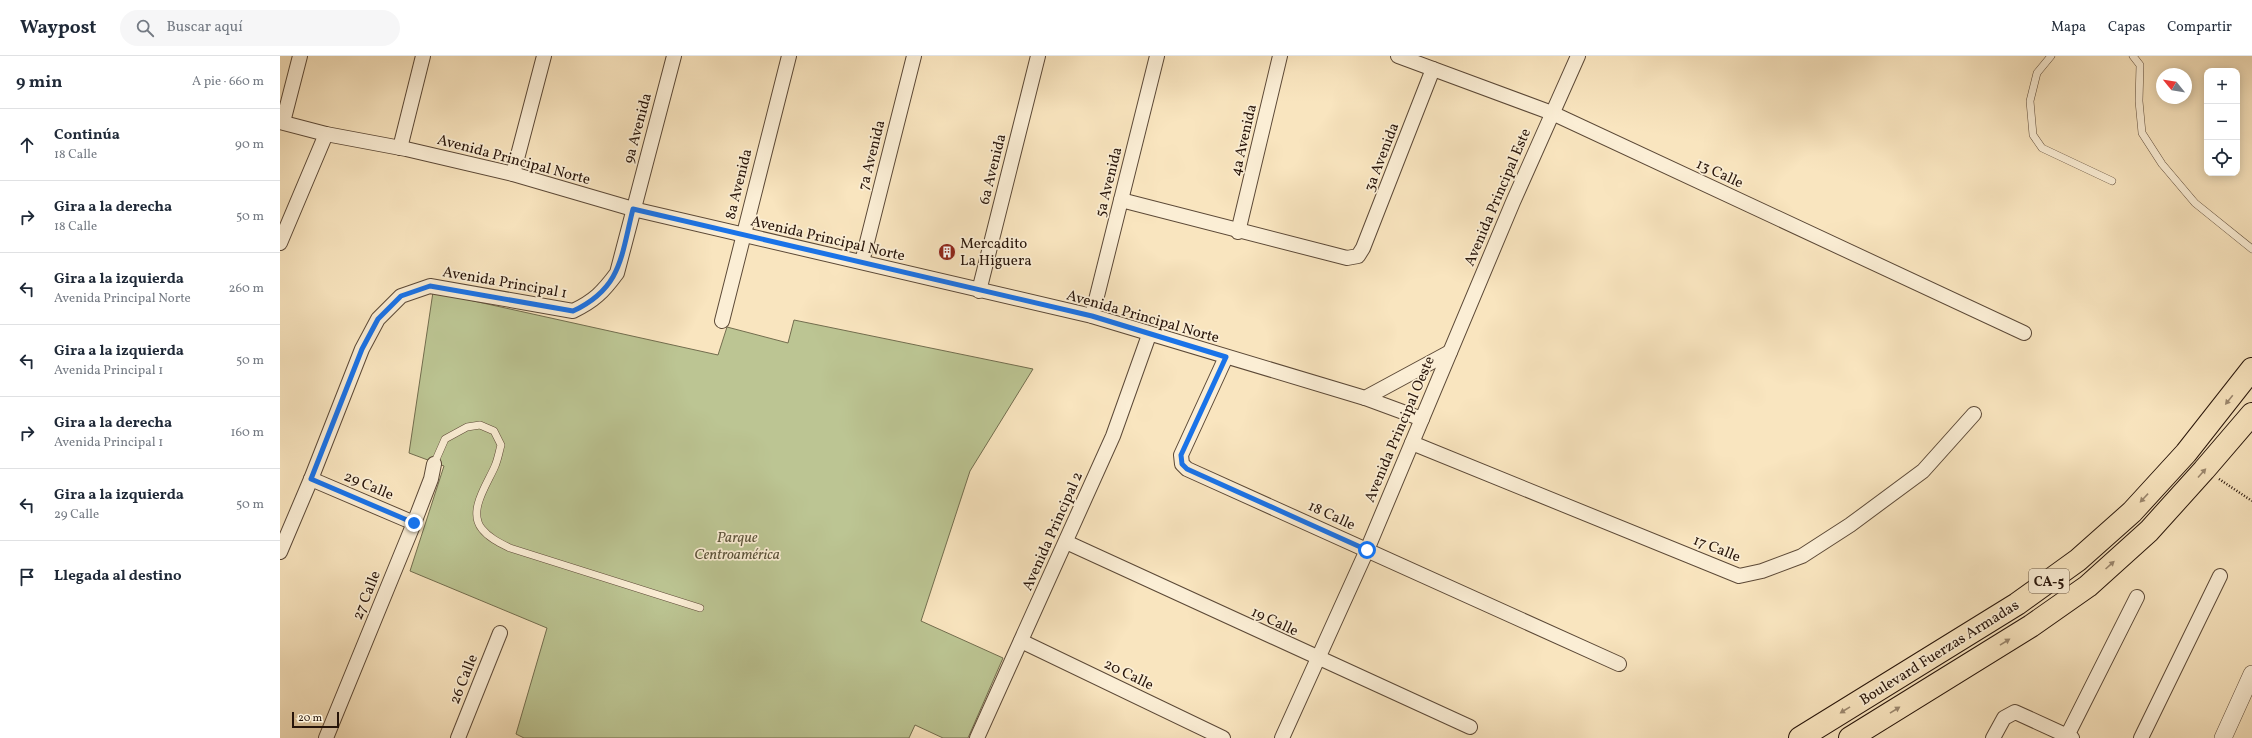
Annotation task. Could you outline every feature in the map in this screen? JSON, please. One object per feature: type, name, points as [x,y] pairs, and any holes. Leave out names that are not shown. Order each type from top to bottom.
[{"type":"highway","name":"Boulevard Fuerzas Armadas","points":[[1800,738],[2017,604],[2078,560],[2132,512],[2186,453],[2252,368]]},
{"type":"highway","name":"Boulevard Fuerzas Armadas","points":[[1850,738],[2031,626],[2088,586],[2149,531],[2252,414]]},
{"type":"street","points":[[281,122],[300,56]]},
{"type":"street","points":[[400,148],[423,56]]},
{"type":"street","points":[[513,174],[544,56]]},
{"type":"street","name":"9a Avenida","points":[[633,209],[674,56]]},
{"type":"street","name":"8a Avenida","points":[[722,321],[788,56]]},
{"type":"street","name":"7a Avenida","points":[[862,262],[914,56]]},
{"type":"street","name":"6a Avenida","points":[[979,291],[1038,56]]},
{"type":"street","name":"5a Avenida","points":[[1092,316],[1157,56]]},
{"type":"street","name":"4a Avenida","points":[[1238,232],[1280,56]]},
{"type":"street","name":"13 Calle","points":[[1398,56],[1552,113],[2024,333]]},
{"type":"street","name":"Avenida Principal Este","points":[[1450,352],[1552,113],[1578,56]]},
{"type":"street","name":"3a Avenida","points":[[1238,232],[1347,258],[1358,256],[1363,248],[1433,69]]},
{"type":"street","name":"Avenida Principal Norte","points":[[281,122],[326,134],[400,148],[513,174],[633,209],[862,262],[979,291],[1092,316],[1365,398],[1422,419]]},
{"type":"street","points":[[280,243],[326,134]]},
{"type":"street","points":[[1121,200],[1238,232]]},
{"type":"street","name":"Avenida Principal 1","points":[[280,552],[311,479],[362,349],[378,319],[401,296],[430,286],[573,311],[592,302],[607,287],[617,273],[633,209]]},
{"type":"street","name":"Avenida Principal 2","points":[[977,738],[1113,436],[1149,334]]},
{"type":"street","points":[[1365,398],[1450,352]]},
{"type":"street","name":"Avenida Principal Oeste","points":[[1282,738],[1367,550],[1450,352]]},
{"type":"street","name":"18 Calle","points":[[1226,357],[1181,455],[1182,464],[1187,469],[1619,664]]},
{"type":"street","name":"17 Calle","points":[[1412,443],[1739,576],[1762,571],[1802,556],[1850,526],[1924,471],[1974,414]]},
{"type":"street","name":"27 Calle","points":[[326,738],[414,523],[431,479],[434,464]]},
{"type":"street","name":"29 Calle","points":[[311,479],[414,523]]},
{"type":"street","name":"19 Calle","points":[[1066,542],[1317,659],[1470,727]]},
{"type":"street","points":[[2141,738],[2220,576]]},
{"type":"street","points":[[1993,738],[2004,718],[2014,712],[2068,737],[2137,597]]},
{"type":"street","name":"26 Calle","points":[[458,738],[500,633]]},
{"type":"street","name":"20 Calle","points":[[1021,641],[1223,738]]},
{"type":"street","points":[[2223,738],[2252,674]]},
{"type":"lane","points":[[2051,56],[2037,73],[2030,101],[2033,136],[2042,148],[2112,181]]},
{"type":"lane","points":[[2133,56],[2140,65],[2139,101],[2142,133],[2162,164],[2195,203],[2252,249]]},
{"type":"lane","points":[[434,464],[445,439],[458,430],[480,425],[494,431],[501,445],[495,466],[480,497],[477,514],[481,528],[494,540],[510,548],[700,608]]},
{"type":"path","points":[[2204,470],[2252,501]]},
{"type":"green space","name":"Parque Centroamérica","points":[[433,292],[718,355],[727,327],[788,343],[794,320],[1033,369],[970,471],[921,621],[1003,658],[968,738],[943,738],[915,725],[909,738],[524,738],[516,734],[547,628],[410,571],[444,466],[409,453]]},
{"type":"place","name":"Mercadito La Higuera","points":[[947,252]]},
{"type":"route","points":[[414,523],[311,479],[362,349],[378,319],[401,296],[430,286],[518,300],[573,311],[592,302],[607,287],[617,273],[633,209],[862,262],[979,291],[1092,316],[1226,357],[1181,455],[1182,464],[1187,469],[1367,550]]}]
